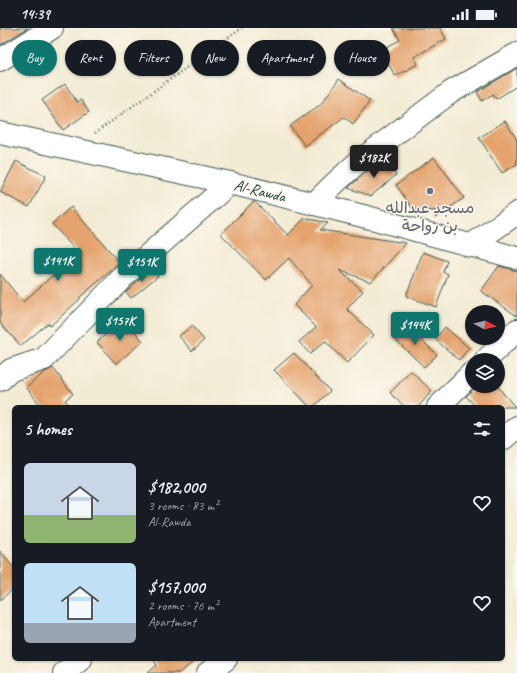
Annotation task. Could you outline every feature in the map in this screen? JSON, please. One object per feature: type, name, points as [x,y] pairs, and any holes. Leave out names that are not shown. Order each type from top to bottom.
[{"type":"street","points":[[0,60],[52,28]]},
{"type":"street","points":[[314,204],[333,184],[358,162],[451,92],[517,54]]},
{"type":"street","name":"Al-Rawda","points":[[0,133],[230,183],[371,218],[517,258]]},
{"type":"street","points":[[0,380],[11,370],[44,359],[122,278],[230,183]]},
{"type":"street","points":[[470,246],[517,213]]},
{"type":"street","points":[[493,353],[517,330]]},
{"type":"street","points":[[440,405],[465,380]]},
{"type":"street","points":[[505,436],[517,427]]},
{"type":"street","points":[[64,673],[79,661]]},
{"type":"street","points":[[208,673],[223,661]]},
{"type":"path","points":[[72,149],[242,28]]},
{"type":"building","points":[[0,28],[28,28],[0,45]]},
{"type":"building","points":[[393,28],[440,28],[446,39],[414,57],[418,64],[395,76],[390,67],[390,45],[400,40]]},
{"type":"building","points":[[517,68],[517,86],[496,99],[493,94],[482,101],[477,92]]},
{"type":"building","points":[[339,79],[370,101],[353,124],[344,117],[305,146],[290,126],[321,104]]},
{"type":"building","points":[[65,84],[77,102],[81,100],[89,112],[63,130],[42,100]]},
{"type":"building","points":[[505,121],[517,140],[517,164],[502,173],[479,138]]},
{"type":"building","name":"مسجد عبدالله بن رواحة","points":[[434,157],[464,198],[435,218],[440,206],[435,211],[413,209],[396,185]]},
{"type":"building","points":[[383,159],[396,175],[371,196],[348,188],[366,172]]},
{"type":"building","points":[[16,161],[46,176],[29,207],[0,192]]},
{"type":"building","points":[[253,202],[255,202],[288,235],[305,218],[328,223],[320,230],[406,243],[371,282],[339,270],[363,291],[347,309],[374,335],[347,363],[325,341],[310,354],[299,342],[316,327],[294,305],[312,285],[289,258],[266,280],[221,234]]},
{"type":"building","points":[[71,207],[120,263],[79,298],[80,299],[50,326],[48,323],[21,346],[0,323],[0,274],[23,302],[78,253],[52,224]]},
{"type":"building","points":[[423,252],[447,261],[443,272],[448,274],[436,307],[406,296]]},
{"type":"building","points":[[499,266],[517,271],[517,316],[505,308],[505,305],[501,305],[481,291]]},
{"type":"building","points":[[152,268],[158,276],[131,298],[126,292]]},
{"type":"building","points":[[124,319],[143,341],[116,364],[97,342]]},
{"type":"building","points":[[405,325],[437,355],[424,367],[394,338]]},
{"type":"building","points":[[192,326],[204,340],[192,351],[179,336]]},
{"type":"building","points":[[445,327],[469,348],[459,360],[435,339]]},
{"type":"building","points":[[294,353],[330,391],[315,405],[308,405],[274,370]]},
{"type":"building","points":[[53,368],[73,394],[65,400],[69,405],[40,405],[26,387],[45,372]]},
{"type":"building","points":[[411,371],[432,391],[420,405],[403,405],[390,393]]},
{"type":"building","points":[[469,393],[503,393],[515,407],[505,407],[505,405],[474,405],[466,396]]},
{"type":"building","points":[[0,551],[12,566],[12,590],[0,600]]},
{"type":"building","points":[[154,661],[194,661],[179,673],[148,673],[157,665]]},
{"type":"place","name":"مسجد عبدالله بن رواحة","points":[[430,191]]}]
